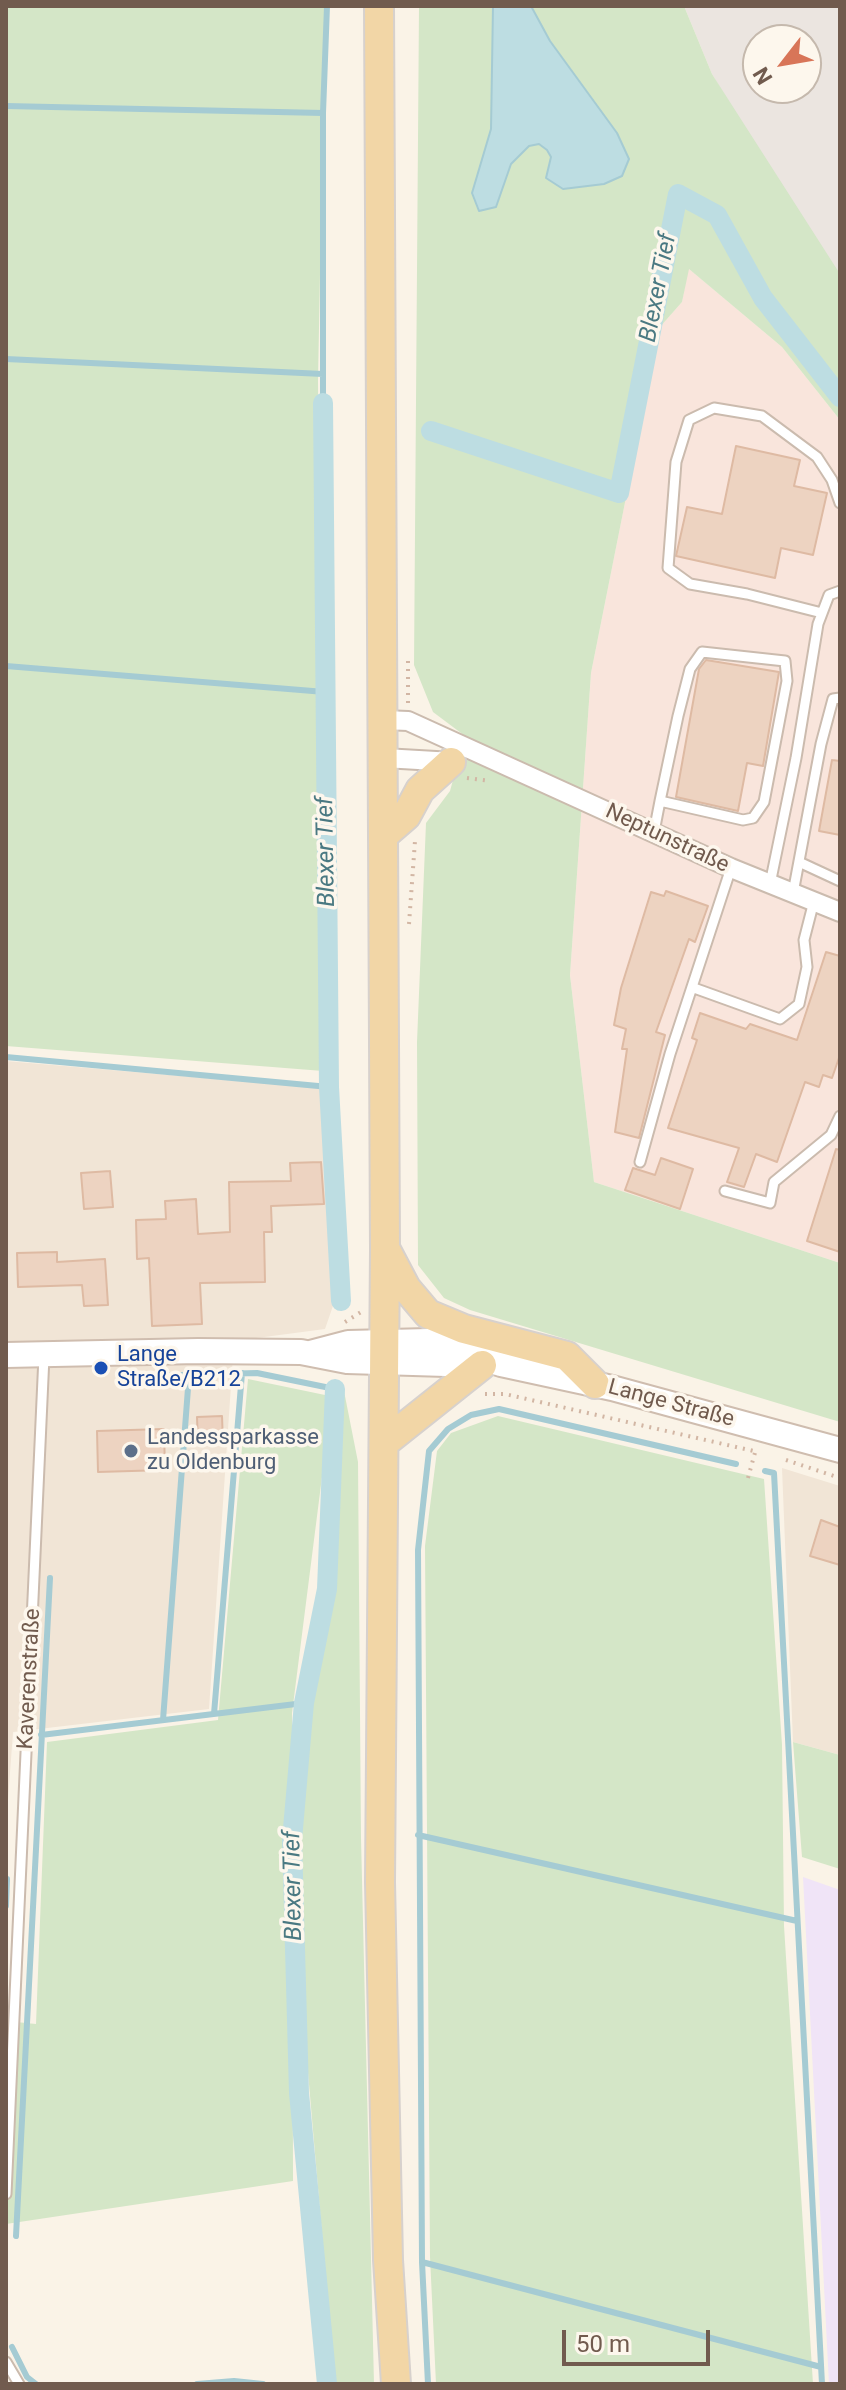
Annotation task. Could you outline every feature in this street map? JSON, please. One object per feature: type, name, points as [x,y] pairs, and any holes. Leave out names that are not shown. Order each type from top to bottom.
[{"type":"main road","points":[[379,6],[385,1250],[380,1882],[388,2245],[396,2384]]},
{"type":"main road","points":[[384,835],[406,816],[420,790],[453,770]]},
{"type":"main road","points":[[385,1250],[406,1288],[428,1314],[464,1329],[567,1356],[595,1384]]},
{"type":"main road","points":[[384,1443],[491,1364]]},
{"type":"street","name":"Neptunstraße","points":[[384,720],[408,721],[731,868],[840,912]]},
{"type":"street","name":"Neptunstraße","points":[[384,758],[453,770],[496,762]]},
{"type":"street","name":"Lange Straße","points":[[6,1355],[198,1351],[310,1353],[347,1361],[384,1352],[491,1364],[595,1384],[840,1450]]},
{"type":"lane","points":[[822,613],[747,594],[690,584],[668,568],[676,462],[689,420],[714,408],[762,416],[817,457],[832,480],[840,503]]},
{"type":"lane","points":[[770,884],[822,613],[829,595],[840,591]]},
{"type":"lane","points":[[654,832],[660,801],[690,669],[702,652],[785,661],[789,669],[764,802],[753,818],[743,820],[660,801]]},
{"type":"lane","points":[[793,893],[821,744],[833,699],[840,698]]},
{"type":"lane","points":[[799,862],[840,881]]},
{"type":"lane","points":[[640,1162],[670,1054],[731,868]]},
{"type":"lane","points":[[694,988],[780,1019],[799,1004],[807,967],[804,940],[814,901]]},
{"type":"lane","points":[[725,1191],[770,1203],[774,1182],[831,1135],[840,1116]]},
{"type":"lane","name":"Kaverenstraße","points":[[6,2194],[44,1356]]},
{"type":"lane","points":[[6,2362],[19,2384]]},
{"type":"path","points":[[453,770],[500,784]]},
{"type":"path","points":[[408,937],[417,829]]},
{"type":"path","points":[[477,1394],[505,1394],[766,1454]]},
{"type":"path","points":[[748,1478],[755,1452]]},
{"type":"path","points":[[777,1457],[840,1478]]},
{"type":"shaded area","points":[[684,6],[840,6],[840,292],[712,74]]},
{"type":"shaded area","points":[[688,268],[782,347],[840,420],[840,1263],[594,1182],[570,975],[591,673],[660,327],[682,302]]},
{"type":"shaded area","points":[[6,1061],[321,1088],[335,1300],[325,1329],[234,1341],[209,1709],[13,1732],[6,1827]]},
{"type":"shaded area","points":[[782,1468],[840,1486],[840,1755],[793,1742]]},
{"type":"shaded area","points":[[803,1877],[840,1890],[840,2384],[829,2384]]},
{"type":"green space","points":[[6,6],[325,6],[318,381],[323,1071],[6,1046]]},
{"type":"green space","points":[[419,6],[493,6],[491,129],[480,171],[496,207],[511,164],[529,146],[539,144],[547,150],[551,157],[547,178],[563,189],[604,184],[622,176],[629,159],[617,133],[550,41],[531,6],[684,6],[712,74],[840,274],[840,420],[782,347],[689,269],[682,302],[660,327],[591,673],[570,975],[594,1182],[840,1263],[840,1422],[470,1310],[444,1298],[418,1265],[417,1042],[426,823],[450,791],[465,736],[433,712],[414,665]]},
{"type":"green space","points":[[248,1379],[325,1395],[331,1406],[292,1713],[293,2181],[6,2224],[6,2021],[36,2024],[47,1742],[218,1720]]},
{"type":"green space","points":[[344,1391],[358,1462],[361,1838],[374,2384],[335,2384],[307,2061],[301,1846],[309,1715],[336,1586]]},
{"type":"green space","points":[[498,1416],[764,1479],[782,1745],[784,1926],[813,2384],[436,2384],[430,2257],[425,1546],[437,1451],[451,1433]]},
{"type":"green space","points":[[793,1742],[840,1755],[840,1869],[802,1857]]},
{"type":"water","points":[[493,6],[531,6],[550,41],[617,133],[629,159],[622,176],[604,184],[563,189],[546,178],[551,157],[547,150],[539,144],[529,146],[511,164],[496,207],[479,211],[472,193],[491,129]]},
{"type":"building","points":[[736,446],[800,460],[794,486],[827,493],[813,555],[781,548],[775,578],[676,556],[687,507],[722,514]]},
{"type":"building","points":[[706,660],[779,672],[763,766],[747,763],[738,811],[676,797],[699,669]]},
{"type":"building","points":[[832,760],[840,761],[840,835],[819,831]]},
{"type":"building","points":[[666,891],[708,906],[695,942],[689,939],[656,1032],[665,1035],[639,1138],[615,1132],[627,1049],[622,1049],[626,1029],[614,1025],[621,988],[651,892],[664,896]]},
{"type":"building","points":[[826,952],[840,956],[840,1055],[832,1078],[823,1075],[819,1087],[805,1082],[777,1162],[756,1154],[744,1187],[727,1182],[739,1148],[668,1128],[697,1040],[692,1038],[700,1013],[746,1029],[750,1024],[797,1040]]},
{"type":"building","points":[[836,1149],[840,1150],[840,1252],[807,1241]]},
{"type":"building","points":[[661,1158],[693,1169],[680,1209],[625,1190],[633,1168],[655,1175]]},
{"type":"building","points":[[321,1162],[324,1204],[271,1206],[272,1232],[264,1232],[265,1282],[200,1283],[202,1324],[152,1326],[149,1258],[137,1259],[136,1220],[166,1219],[165,1201],[196,1199],[198,1234],[230,1232],[229,1182],[291,1181],[290,1163]]},
{"type":"building","points":[[110,1171],[113,1207],[84,1209],[81,1173]]},
{"type":"building","points":[[57,1252],[57,1262],[105,1259],[108,1305],[84,1306],[82,1285],[18,1287],[17,1253]]},
{"type":"building","points":[[222,1416],[223,1443],[198,1444],[197,1417]]},
{"type":"building","name":"Landessparkasse zu Oldenburg","points":[[164,1429],[165,1470],[98,1472],[97,1431]]},
{"type":"building","points":[[821,1520],[840,1527],[840,1565],[810,1556]]},
{"type":"waterway","points":[[323,403],[323,113],[327,6]]},
{"type":"waterway","points":[[6,106],[323,113]]},
{"type":"waterway","name":"Blexer Tief","points":[[431,431],[619,493],[678,194],[717,215],[763,298],[840,397]]},
{"type":"waterway","points":[[6,359],[323,374]]},
{"type":"waterway","name":"Blexer Tief","points":[[323,403],[329,1087],[341,1301]]},
{"type":"waterway","points":[[6,666],[325,692]]},
{"type":"waterway","points":[[6,1057],[329,1087]]},
{"type":"waterway","points":[[214,1714],[242,1373]]},
{"type":"waterway","points":[[143,1376],[257,1373],[335,1389]]},
{"type":"waterway","points":[[163,1720],[189,1375]]},
{"type":"waterway","name":"Blexer Tief","points":[[327,2384],[299,2093],[292,1840],[304,1703],[327,1589],[335,1389]]},
{"type":"waterway","points":[[428,2384],[422,2262],[418,1550],[429,1451],[448,1429],[471,1415],[499,1409],[736,1464]]},
{"type":"waterway","points":[[765,1471],[774,1473],[822,2384]]},
{"type":"waterway","points":[[16,2236],[50,1578]]},
{"type":"waterway","points":[[41,1735],[304,1703]]},
{"type":"waterway","points":[[418,1835],[797,1921]]},
{"type":"waterway","points":[[6,1906],[7,1879]]},
{"type":"waterway","points":[[422,2262],[821,2367]]},
{"type":"waterway","points":[[12,2347],[27,2377],[36,2384]]},
{"type":"waterway","points":[[197,2384],[234,2381],[263,2384]]},
{"type":"place","name":"Lange Straße/B212","points":[[101,1368]]},
{"type":"place","name":"Landessparkasse zu Oldenburg","points":[[131,1451]]}]
